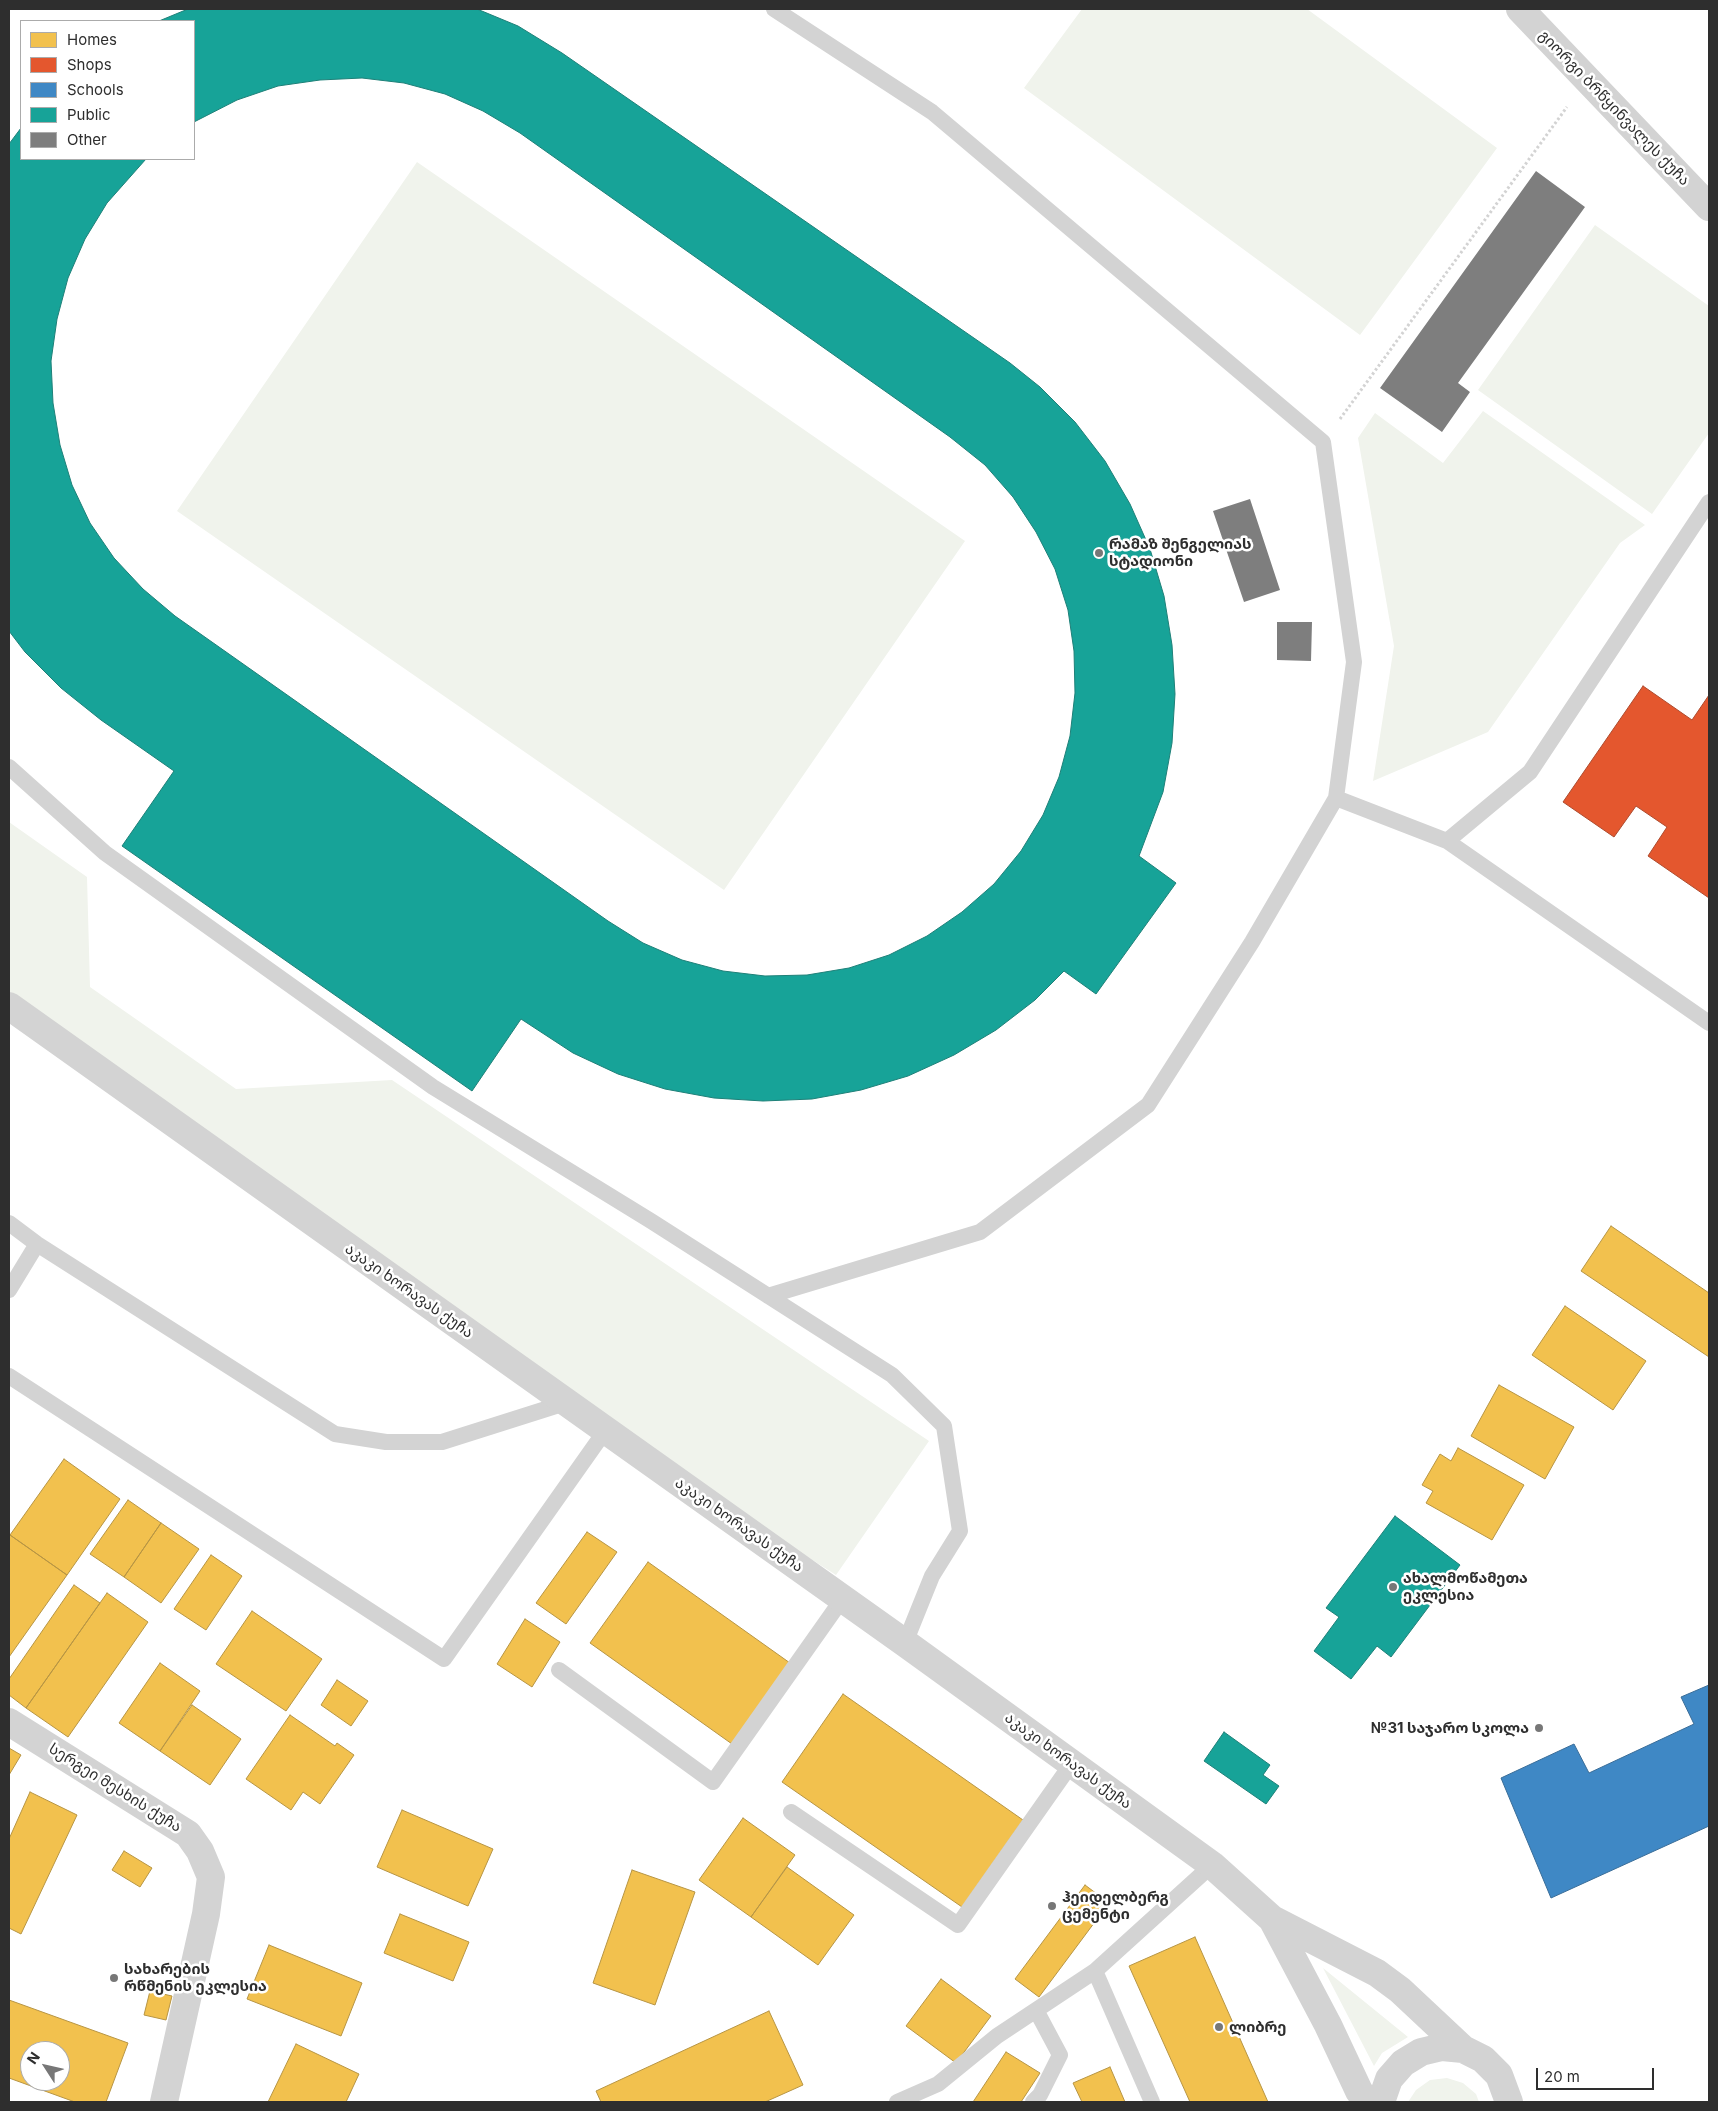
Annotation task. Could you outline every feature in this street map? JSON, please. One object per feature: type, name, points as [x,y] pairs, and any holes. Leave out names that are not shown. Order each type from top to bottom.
[{"type":"street","name":"გიორგი ბრწყინვალეს ქუჩა","points":[[1520,9],[1709,207]]},
{"type":"street","name":"აკაკი ხორავას ქუჩა","points":[[9,1006],[565,1403],[843,1598],[1072,1763],[1212,1865],[1272,1919],[1377,1973],[1400,1990],[1463,2049]]},
{"type":"street","name":"სერგეი მესხის ქუჩა","points":[[9,1722],[188,1834],[200,1850],[211,1877],[206,1914],[164,2102]]},
{"type":"street","points":[[1272,1919],[1328,2025],[1359,2091],[1367,2102]]},
{"type":"street","points":[[1381,2102],[1389,2079],[1403,2063],[1421,2052],[1442,2047],[1463,2049],[1483,2059],[1499,2075],[1510,2102]]},
{"type":"lane","points":[[768,1296],[980,1232],[1148,1105],[1252,942],[1336,798],[1354,662],[1323,442],[932,112],[774,9]]},
{"type":"lane","points":[[1447,841],[1530,772],[1709,502]]},
{"type":"lane","points":[[9,767],[105,853],[434,1087],[651,1220],[892,1375],[944,1426],[960,1531],[932,1576],[905,1643]]},
{"type":"lane","points":[[1336,798],[1447,841],[1709,1023]]},
{"type":"lane","points":[[9,1223],[37,1244],[335,1434],[386,1442],[442,1442],[565,1403]]},
{"type":"lane","points":[[9,1290],[37,1244]]},
{"type":"lane","points":[[9,1376],[444,1659],[605,1431]]},
{"type":"lane","points":[[559,1670],[713,1782],[843,1598]]},
{"type":"lane","points":[[791,1812],[958,1925],[1072,1763]]},
{"type":"lane","points":[[897,2102],[938,2084],[996,2036],[1095,1971],[1212,1865]]},
{"type":"lane","points":[[1095,1971],[1152,2102]]},
{"type":"lane","points":[[1033,2102],[1040,2095],[1060,2055],[1036,2010]]},
{"type":"path","points":[[1323,442],[1587,80]]},
{"type":"shaded area","points":[[1082,9],[1307,9],[1497,148],[1360,335],[1024,88]]},
{"type":"shaded area","points":[[417,162],[965,541],[724,890],[177,511]]},
{"type":"shaded area","points":[[1595,225],[1709,306],[1709,433],[1652,514],[1478,390]]},
{"type":"shaded area","points":[[1483,411],[1645,525],[1620,543],[1488,732],[1373,781],[1394,646],[1358,438],[1375,413],[1443,463]]},
{"type":"shaded area","points":[[9,822],[87,877],[90,987],[236,1089],[392,1080],[929,1441],[836,1575],[565,1403],[9,1006]]},
{"type":"shaded area","points":[[1323,1968],[1408,2037],[1382,2053],[1374,2066]]},
{"type":"shaded area","points":[[1447,2078],[1463,2083],[1476,2094],[1479,2102],[1408,2102],[1416,2090],[1430,2080]]},
{"type":"building: Homes","points":[[1611,1226],[1709,1293],[1709,1357],[1581,1271]]},
{"type":"building: Homes","points":[[1565,1306],[1646,1361],[1613,1410],[1532,1355]]},
{"type":"building: Homes","points":[[1499,1385],[1574,1427],[1545,1479],[1471,1436]]},
{"type":"building: Homes","points":[[1458,1448],[1524,1485],[1492,1540],[1426,1503],[1433,1491],[1422,1485],[1440,1454],[1451,1461]]},
{"type":"building: Homes","points":[[64,1459],[120,1499],[67,1575],[10,1535]]},
{"type":"building: Homes","points":[[128,1500],[161,1523],[124,1577],[90,1554]]},
{"type":"building: Homes","points":[[161,1523],[199,1549],[161,1603],[124,1577]]},
{"type":"building: Homes","points":[[587,1532],[617,1552],[566,1624],[536,1603]]},
{"type":"building: Homes","points":[[9,1536],[67,1575],[9,1657]]},
{"type":"building: Homes","points":[[211,1555],[242,1576],[206,1630],[174,1609]]},
{"type":"building: Homes","points":[[648,1562],[790,1663],[732,1744],[590,1643]]},
{"type":"building: Homes","points":[[74,1585],[100,1603],[26,1708],[9,1695],[9,1679]]},
{"type":"building: Homes","points":[[107,1593],[148,1622],[68,1737],[26,1708]]},
{"type":"building: Homes","points":[[252,1611],[322,1659],[286,1711],[216,1664]]},
{"type":"building: Homes","points":[[525,1619],[560,1642],[532,1687],[497,1664]]},
{"type":"building: Homes","points":[[160,1663],[200,1691],[160,1751],[119,1723]]},
{"type":"building: Homes","points":[[337,1680],[368,1701],[351,1726],[321,1705]]},
{"type":"building: Homes","points":[[843,1694],[1023,1820],[962,1907],[782,1782]]},
{"type":"building: Homes","points":[[192,1705],[241,1739],[210,1785],[160,1751]]},
{"type":"building: Homes","points":[[290,1715],[335,1746],[337,1743],[354,1755],[320,1804],[303,1792],[291,1810],[246,1779]]},
{"type":"building: Homes","points":[[9,1748],[21,1755],[9,1775]]},
{"type":"building: Homes","points":[[30,1792],[77,1815],[21,1934],[9,1928],[9,1839]]},
{"type":"building: Homes","points":[[402,1810],[493,1849],[468,1906],[377,1867]]},
{"type":"building: Homes","points":[[743,1818],[795,1855],[751,1917],[699,1880]]},
{"type":"building: Homes","points":[[124,1851],[152,1868],[140,1887],[112,1870]]},
{"type":"building: Homes","points":[[787,1867],[854,1915],[818,1965],[751,1917]]},
{"type":"building: Homes","points":[[632,1870],[695,1892],[655,2005],[593,1983]]},
{"type":"building: Homes","points":[[1085,1885],[1109,1903],[1039,1997],[1015,1979]]},
{"type":"building: Homes","points":[[400,1914],[469,1942],[453,1981],[384,1953]]},
{"type":"building: Homes","points":[[1195,1937],[1268,2102],[1190,2102],[1129,1966]]},
{"type":"building: Homes","points":[[269,1945],[362,1983],[341,2036],[247,1999]]},
{"type":"building: Homes","points":[[941,1979],[991,2016],[956,2063],[906,2026]]},
{"type":"building: Homes","points":[[150,1991],[172,1996],[166,2020],[144,2015]]},
{"type":"building: Homes","points":[[9,2000],[128,2043],[106,2102],[75,2102],[45,2091],[70,2091],[70,2041],[20,2041],[20,2082],[9,2078]]},
{"type":"building: Homes","points":[[769,2011],[803,2085],[765,2102],[601,2102],[596,2091]]},
{"type":"building: Homes","points":[[296,2044],[359,2074],[346,2102],[268,2102]]},
{"type":"building: Homes","points":[[1006,2052],[1040,2073],[1021,2102],[973,2102]]},
{"type":"building: Homes","points":[[1110,2067],[1125,2102],[1082,2102],[1073,2083]]},
{"type":"building: Shops","points":[[1643,686],[1692,720],[1709,695],[1709,898],[1648,856],[1667,827],[1636,806],[1614,837],[1563,802]]},
{"type":"building: Schools","points":[[1709,1685],[1709,1826],[1551,1898],[1501,1778],[1574,1744],[1589,1773],[1694,1724],[1681,1697]]},
{"type":"building: Public","name":"რამაზ შენგელიას სტადიონი","points":[[188,9],[477,9],[518,26],[562,53],[1010,363],[1040,387],[1075,422],[1105,461],[1130,504],[1150,549],[1164,596],[1172,645],[1175,694],[1172,743],[1163,792],[1139,856],[1176,883],[1096,994],[1064,971],[1035,1000],[996,1030],[954,1055],[908,1076],[861,1090],[812,1099],[763,1101],[714,1098],[665,1089],[618,1074],[573,1053],[521,1019],[472,1091],[122,846],[174,771],[101,720],[61,688],[25,652],[9,631],[9,144],[20,129],[20,160],[145,160],[107,203],[85,239],[68,278],[57,319],[51,361],[53,403],[60,445],[72,485],[90,523],[114,558],[143,589],[175,616],[608,921],[643,943],[682,960],[723,971],[765,976],[807,975],[849,968],[889,955],[927,936],[962,912],[994,884],[1021,851],[1043,815],[1059,777],[1070,736],[1075,693],[1074,651],[1068,610],[1055,569],[1036,532],[1013,497],[985,465],[950,437],[520,133],[483,111],[445,94],[404,83],[362,78],[320,80],[278,86],[237,100],[195,121],[195,20],[161,20]]},
{"type":"building: Public","name":"ახალმოწამეთა ეკლესია","points":[[1395,1516],[1460,1565],[1391,1657],[1377,1646],[1351,1679],[1314,1651],[1339,1617],[1326,1608]]},
{"type":"building: Public","points":[[1224,1732],[1270,1765],[1263,1775],[1279,1786],[1266,1804],[1204,1761]]},
{"type":"building: Other","points":[[1536,171],[1585,207],[1458,383],[1470,392],[1442,432],[1380,388]]},
{"type":"building: Other","points":[[1250,499],[1280,590],[1244,602],[1213,511]]},
{"type":"building: Other","points":[[1277,622],[1312,622],[1311,661],[1277,660]]},
{"type":"place","name":"რამაზ შენგელიას სტადიონი","points":[[1099,553]]},
{"type":"place","name":"ახალმოწამეთა ეკლესია","points":[[1393,1587]]},
{"type":"place","name":"№31 საჯარო სკოლა","points":[[1539,1728]]},
{"type":"place","name":"ჰეიდელბერგ ცემენტი","points":[[1052,1906]]},
{"type":"place","name":"სახარების რწმენის ეკლესია","points":[[114,1978]]},
{"type":"place","name":"ლიბრე","points":[[1219,2027]]}]
